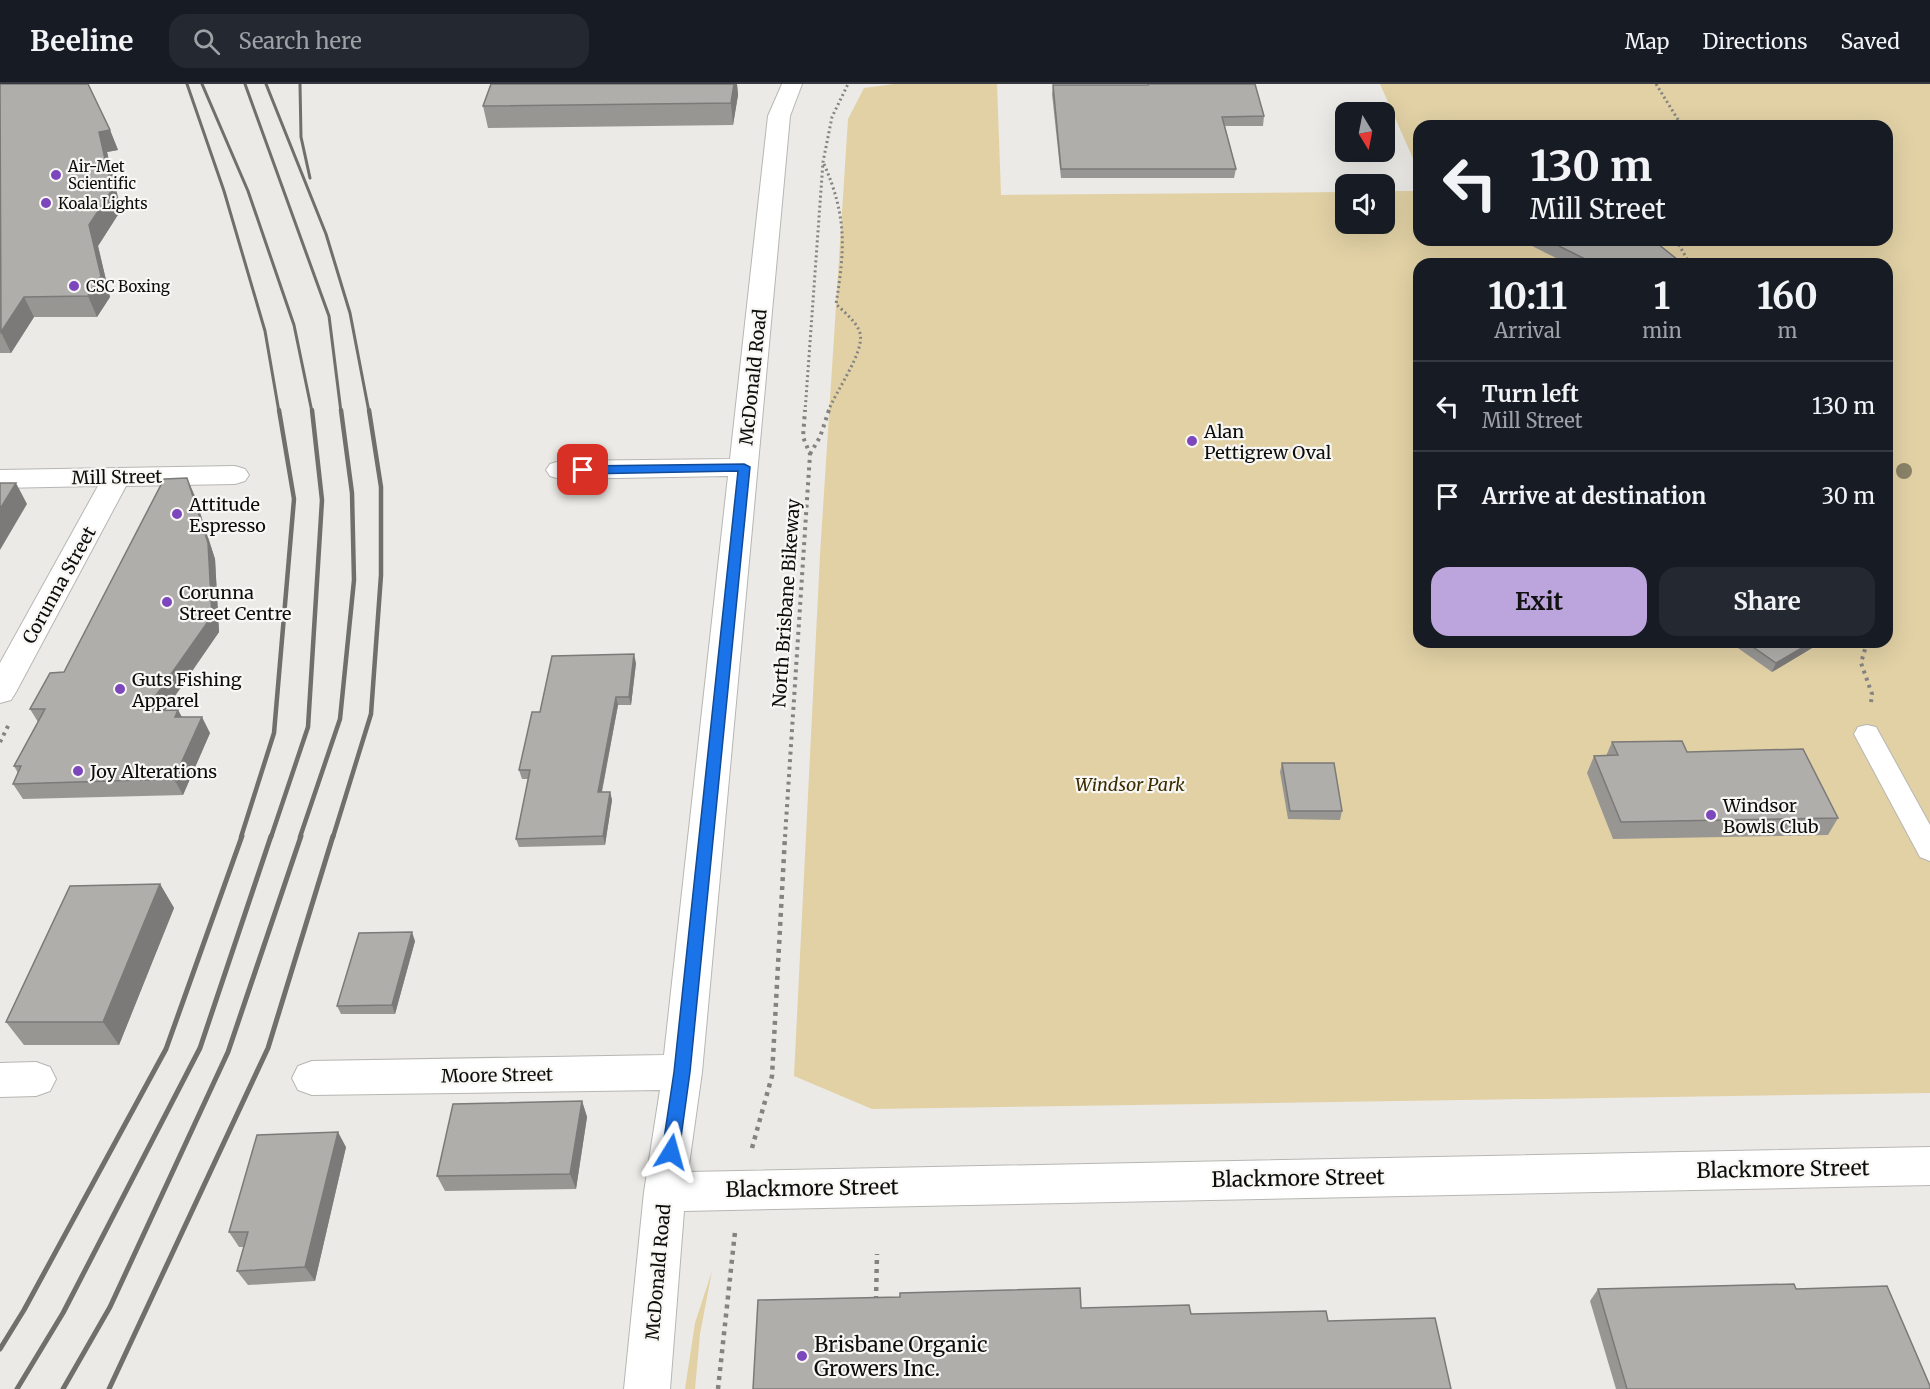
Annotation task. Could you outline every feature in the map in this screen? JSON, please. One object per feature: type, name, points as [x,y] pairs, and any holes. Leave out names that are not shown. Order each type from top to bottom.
[{"type":"street","name":"McDonald Road","points":[[647,1389],[665,1192],[682,1072],[779,116],[792,84]]},
{"type":"street","points":[[560,470],[744,467]]},
{"type":"street","name":"Mill Street","points":[[0,479],[235,475]]},
{"type":"street","name":"Corunna Street","points":[[0,693],[117,477]]},
{"type":"street","name":"Moore Street","points":[[312,1078],[682,1072]]},
{"type":"street","name":"Blackmore Street","points":[[665,1192],[1930,1166]]},
{"type":"lane","points":[[1867,734],[1930,850]]},
{"type":"path","name":"North Brisbane Bikeway","points":[[757,1128],[772,1076],[790,744],[810,454],[803,437],[823,162],[832,117],[848,84]]},
{"type":"path","points":[[1656,84],[1678,120]]},
{"type":"path","points":[[810,454],[820,437],[831,403],[859,348],[860,333],[850,316],[836,304],[845,231],[836,189],[823,162]]},
{"type":"path","points":[[1866,648],[1862,663],[1872,694]]},
{"type":"path","points":[[876,1309],[877,1254]]},
{"type":"path","points":[[718,1389],[731,1255]]},
{"type":"green space","name":"Windsor Park","points":[[894,84],[997,84],[1001,195],[1335,192],[1335,234],[1395,234],[1395,191],[1413,191],[1413,246],[1893,246],[1893,120],[1413,120],[1413,158],[1395,118],[1395,102],[1388,102],[1380,84],[1930,84],[1930,1093],[872,1109],[794,1076],[820,555],[848,119],[864,88]]},
{"type":"green space","points":[[712,1271],[700,1334],[695,1389],[685,1389],[695,1323]]},
{"type":"building","points":[[0,84],[88,84],[110,130],[99,132],[112,190],[89,225],[101,276],[88,296],[24,297],[1,332]]},
{"type":"building","points":[[491,84],[734,84],[731,103],[483,106]]},
{"type":"building","points":[[1255,84],[1264,116],[1222,117],[1236,169],[1061,169],[1053,85]]},
{"type":"building","points":[[1559,246],[1660,246],[1676,258],[1582,258]]},
{"type":"building","points":[[187,478],[208,543],[212,616],[145,711],[178,710],[175,717],[202,717],[174,779],[13,784],[21,766],[14,766],[45,709],[30,709],[50,673],[64,672],[164,479]]},
{"type":"building","points":[[0,483],[16,483],[0,509]]},
{"type":"building","points":[[1755,648],[1802,648],[1776,663]]},
{"type":"building","points":[[634,654],[629,697],[616,697],[598,792],[610,792],[603,836],[516,839],[530,770],[519,770],[532,712],[540,712],[552,656]]},
{"type":"building","name":"Windsor Bowls Club","points":[[1682,741],[1687,752],[1803,749],[1838,818],[1621,822],[1594,756],[1618,755],[1612,742]]},
{"type":"building","points":[[1282,763],[1334,763],[1342,811],[1290,811]]},
{"type":"building","points":[[160,884],[103,1022],[6,1022],[70,886]]},
{"type":"building","points":[[412,932],[392,1005],[337,1006],[359,933]]},
{"type":"building","points":[[582,1101],[570,1174],[437,1176],[453,1104]]},
{"type":"building","points":[[338,1132],[305,1267],[237,1271],[248,1232],[229,1232],[257,1135]]},
{"type":"building","points":[[1794,1284],[1796,1289],[1887,1286],[1930,1389],[1627,1389],[1598,1289]]},
{"type":"building","points":[[1080,1288],[1081,1308],[1189,1305],[1191,1314],[1326,1311],[1328,1321],[1435,1318],[1451,1389],[753,1389],[758,1300],[900,1297],[900,1293]]},
{"type":"railway","points":[[187,84],[224,191],[265,331],[279,412]]},
{"type":"railway","points":[[202,84],[248,191],[294,325],[312,412]]},
{"type":"railway","points":[[245,84],[329,316],[341,412]]},
{"type":"railway","points":[[266,84],[326,234],[350,313],[369,412]]},
{"type":"railway","points":[[300,84],[301,137],[310,178]]},
{"type":"railway","points":[[241,837],[274,733],[294,499],[279,410]]},
{"type":"railway","points":[[271,837],[308,727],[322,500],[312,410]]},
{"type":"railway","points":[[300,837],[340,719],[354,580],[352,493],[341,410]]},
{"type":"railway","points":[[333,837],[371,714],[381,575],[381,487],[369,410]]},
{"type":"railway","points":[[0,1349],[24,1310],[166,1049],[242,836]]},
{"type":"railway","points":[[17,1389],[63,1313],[200,1048],[271,836]]},
{"type":"railway","points":[[63,1389],[110,1307],[228,1052],[301,836]]},
{"type":"railway","points":[[109,1389],[268,1048],[333,836]]},
{"type":"place","name":"Air-Met Scientific","points":[[56,175]]},
{"type":"place","name":"Koala Lights","points":[[46,203]]},
{"type":"place","name":"CSC Boxing","points":[[74,286]]},
{"type":"place","name":"Alan Pettigrew Oval","points":[[1192,441]]},
{"type":"place","name":"Attitude Espresso","points":[[177,514]]},
{"type":"place","name":"Corunna Street Centre","points":[[167,602]]},
{"type":"place","name":"Guts Fishing Apparel","points":[[120,689]]},
{"type":"place","name":"Joy Alterations","points":[[78,771]]},
{"type":"place","name":"Windsor Bowls Club","points":[[1711,815]]},
{"type":"place","name":"Brisbane Organic Growers Inc.","points":[[802,1356]]},
{"type":"route","points":[[583,470],[744,467],[682,1072],[671,1152]]}]
